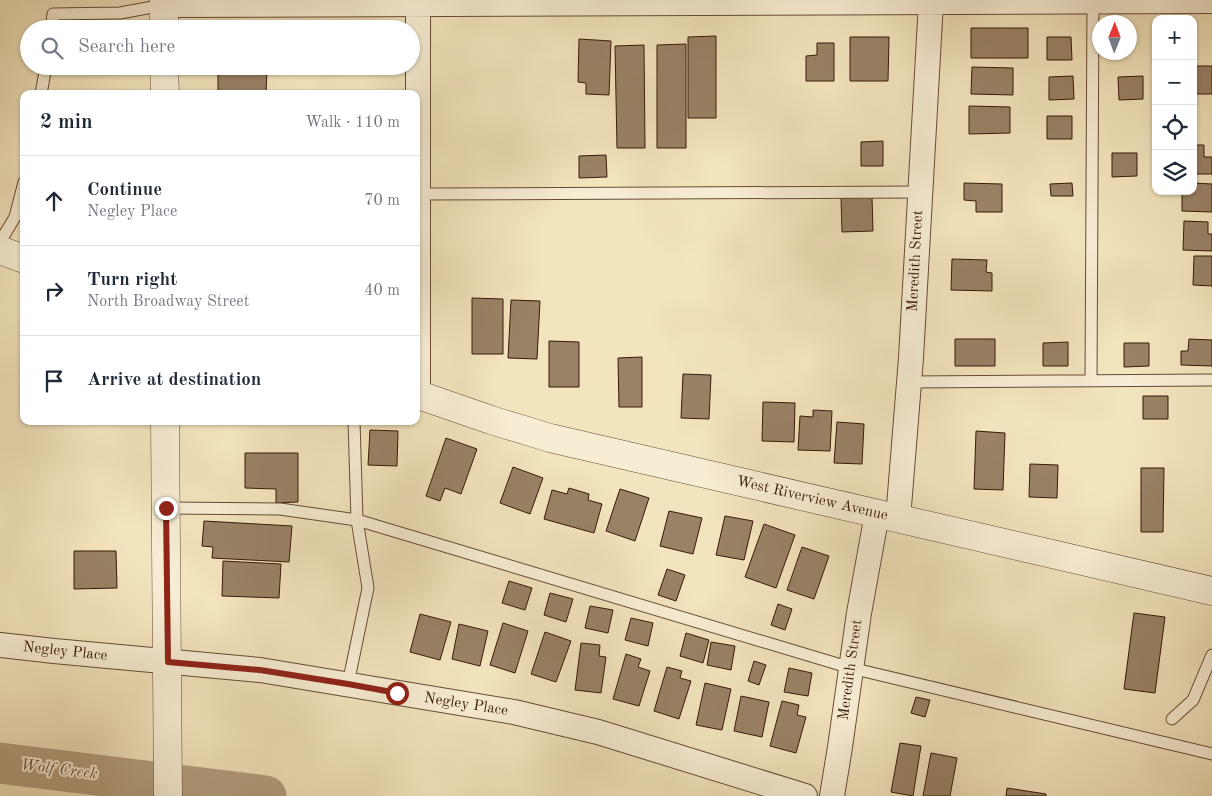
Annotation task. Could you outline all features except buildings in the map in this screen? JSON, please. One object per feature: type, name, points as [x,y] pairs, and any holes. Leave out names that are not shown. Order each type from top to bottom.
[{"type":"street","points":[[164,11],[418,2],[1212,1]]},
{"type":"street","points":[[418,2],[418,20]]},
{"type":"street","name":"Meredith Street","points":[[832,796],[859,613],[887,517],[909,382],[931,2]]},
{"type":"street","points":[[164,75],[165,90]]},
{"type":"street","points":[[418,75],[418,90]]},
{"type":"street","points":[[0,250],[20,258]]},
{"type":"street","name":"West Riverview Avenue","points":[[420,395],[550,438],[1212,592]]},
{"type":"street","points":[[165,425],[168,796]]},
{"type":"street","name":"Negley Place","points":[[0,645],[260,670],[514,712],[598,732],[805,796]]},
{"type":"lane","points":[[1079,1],[1091,381]]},
{"type":"lane","points":[[52,20],[53,14],[164,11]]},
{"type":"lane","points":[[43,90],[45,75]]},
{"type":"lane","points":[[420,193],[920,192]]},
{"type":"lane","points":[[0,242],[15,216],[20,197]]},
{"type":"lane","points":[[909,382],[1212,380]]},
{"type":"lane","points":[[348,684],[368,588],[357,520],[354,425]]},
{"type":"lane","points":[[166,508],[280,509],[357,520],[851,668],[1212,754]]},
{"type":"lane","points":[[1172,719],[1193,700],[1212,655]]},
{"type":"waterway","name":"Wolf Creek","points":[[0,763],[266,796]]},
{"type":"route","points":[[166,508],[168,662],[260,670],[397,693]]}]
